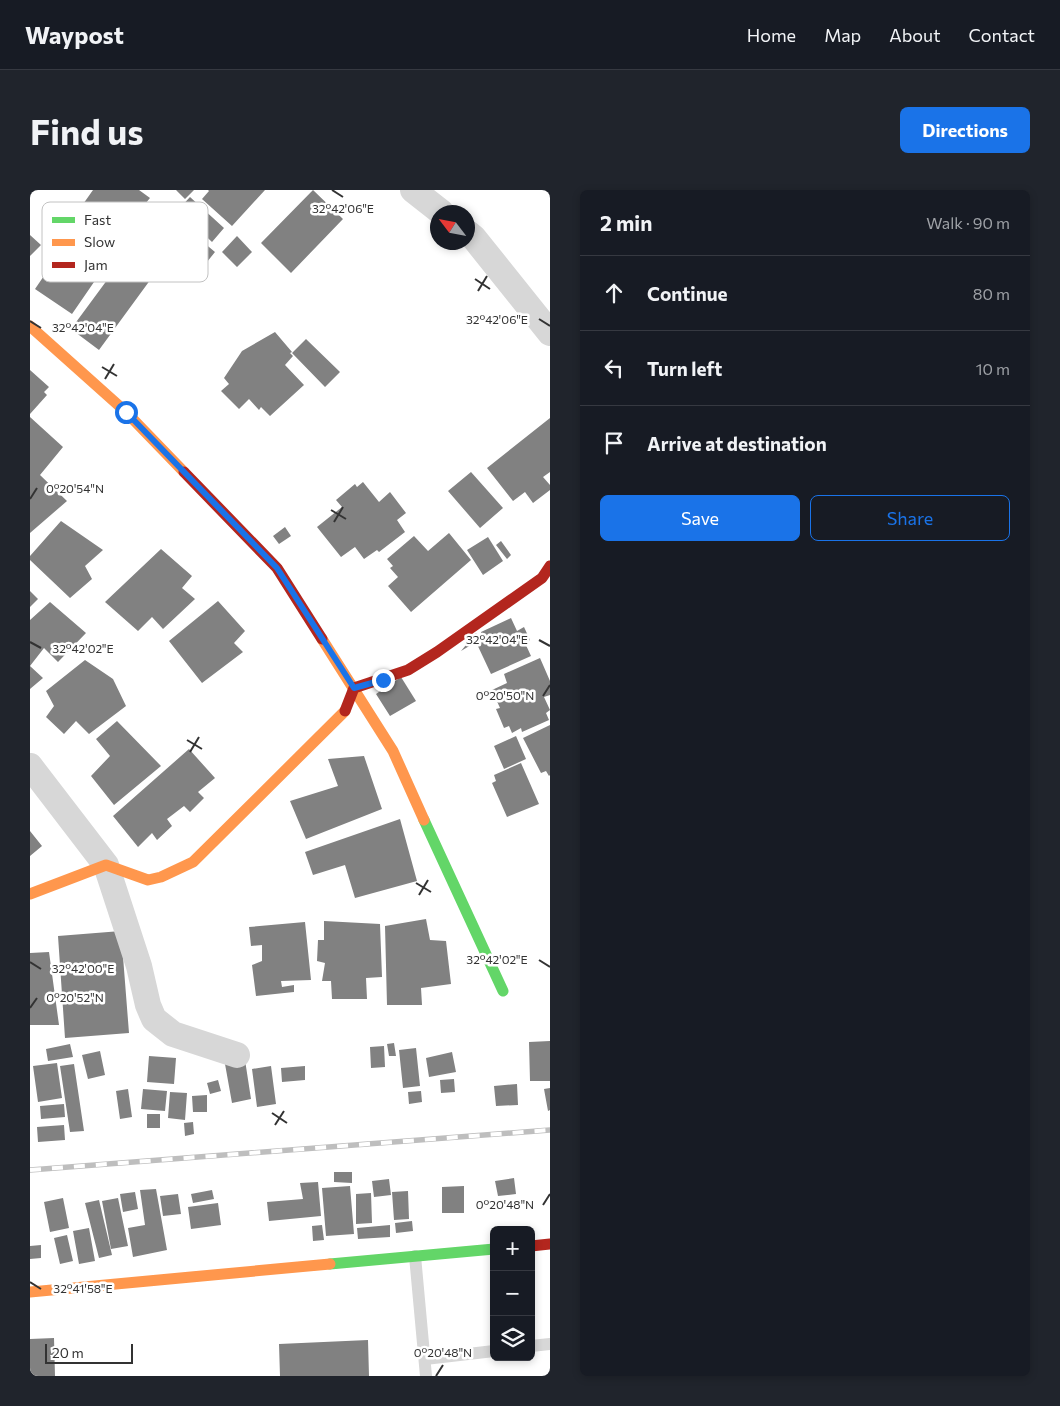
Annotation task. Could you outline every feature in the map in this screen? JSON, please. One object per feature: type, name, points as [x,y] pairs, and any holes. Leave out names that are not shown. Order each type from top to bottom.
[{"type":"street","points":[[413,190],[432,205]]},
{"type":"street","points":[[475,239],[550,333]]},
{"type":"street","points":[[30,326],[126,412],[277,568],[393,751],[502,992]]},
{"type":"street","points":[[30,894],[106,865],[148,880],[161,877],[193,862],[344,712],[354,688],[408,670],[547,578]]},
{"type":"street","points":[[30,766],[106,865],[139,966],[148,1005],[154,1019],[173,1034],[237,1055]]},
{"type":"street","points":[[535,1246],[550,1244]]},
{"type":"street","points":[[30,1292],[490,1249]]},
{"type":"lane","points":[[415,1256],[426,1376]]},
{"type":"lane","points":[[535,1346],[550,1344]]},
{"type":"lane","points":[[425,1359],[490,1351]]},
{"type":"building","points":[[93,190],[139,190],[150,198],[147,202],[85,202]]},
{"type":"building","points":[[176,190],[194,190],[185,199]]},
{"type":"building","points":[[265,190],[232,226],[208,204],[208,202],[202,199],[209,191]]},
{"type":"building","points":[[313,190],[343,219],[291,273],[261,243]]},
{"type":"building","points":[[190,197],[195,202],[185,202]]},
{"type":"building","points":[[208,213],[224,228],[212,242],[208,238]]},
{"type":"building","points":[[30,235],[41,245],[30,256]]},
{"type":"building","points":[[237,236],[252,252],[237,267],[222,252]]},
{"type":"building","points":[[208,246],[215,252],[208,261]]},
{"type":"building","points":[[42,279],[42,282],[94,282],[72,314],[35,289]]},
{"type":"building","points":[[106,282],[149,282],[99,350],[71,329]]},
{"type":"building","points":[[275,332],[292,352],[290,353],[293,356],[285,365],[304,385],[270,416],[261,407],[259,410],[249,399],[239,409],[221,391],[229,384],[224,378],[242,351]]},
{"type":"building","points":[[306,339],[340,372],[325,387],[292,353]]},
{"type":"building","points":[[30,370],[49,387],[44,392],[47,395],[30,414]]},
{"type":"building","points":[[30,417],[63,447],[40,475],[67,501],[30,533]]},
{"type":"building","points":[[550,418],[550,472],[543,477],[550,485],[550,490],[533,503],[525,492],[513,501],[487,468]]},
{"type":"building","points":[[471,472],[503,508],[480,528],[448,491]]},
{"type":"building","points":[[363,482],[379,502],[390,492],[406,513],[397,520],[405,532],[379,552],[377,550],[364,559],[355,547],[341,557],[317,527],[342,507],[336,500],[355,484],[357,487]]},
{"type":"building","points":[[61,521],[103,550],[85,566],[92,579],[70,598],[30,560],[30,556]]},
{"type":"building","points":[[285,527],[291,536],[279,544],[273,536]]},
{"type":"building","points":[[449,533],[471,560],[411,612],[388,586],[398,577],[390,568],[393,566],[387,559],[414,536],[428,551]]},
{"type":"building","points":[[488,537],[503,561],[483,575],[467,550]]},
{"type":"building","points":[[501,541],[511,555],[507,559],[496,545]]},
{"type":"building","points":[[161,549],[192,576],[182,588],[195,599],[163,629],[152,617],[138,631],[105,602]]},
{"type":"building","points":[[30,591],[38,599],[30,607]]},
{"type":"building","points":[[218,601],[245,631],[234,643],[243,652],[202,683],[169,641]]},
{"type":"building","points":[[50,602],[86,633],[58,662],[44,648],[30,666],[30,620]]},
{"type":"building","points":[[511,618],[517,631],[524,627],[530,640],[525,643],[531,656],[491,674],[476,642],[461,651],[476,633],[480,640],[483,639],[481,632]]},
{"type":"building","points":[[540,658],[550,681],[550,695],[544,697],[550,710],[546,713],[549,720],[522,732],[521,728],[512,733],[509,726],[504,728],[496,709],[500,708],[492,690],[507,683],[504,674]]},
{"type":"building","points":[[85,660],[113,679],[126,706],[89,734],[76,721],[64,734],[46,717],[54,706],[46,691]]},
{"type":"building","points":[[30,666],[43,678],[30,689]]},
{"type":"building","points":[[401,677],[416,701],[390,716],[376,694]]},
{"type":"building","points":[[117,721],[161,766],[114,805],[91,776],[110,756],[96,739]]},
{"type":"building","points":[[550,725],[549,776],[546,771],[541,773],[523,738]]},
{"type":"building","points":[[516,736],[526,759],[504,769],[494,746]]},
{"type":"building","points":[[189,749],[215,778],[198,792],[204,798],[190,812],[184,806],[167,819],[172,826],[157,840],[152,833],[138,847],[113,816]]},
{"type":"building","points":[[364,756],[382,809],[306,839],[290,801],[338,786],[328,759]]},
{"type":"building","points":[[521,763],[539,804],[507,817],[492,783],[496,781],[494,775]]},
{"type":"building","points":[[400,819],[417,881],[355,898],[345,865],[313,875],[305,852]]},
{"type":"building","points":[[30,831],[42,846],[30,856]]},
{"type":"building","points":[[426,919],[430,940],[446,941],[451,984],[421,988],[422,1005],[387,1005],[385,926]]},
{"type":"building","points":[[324,921],[380,924],[382,977],[366,978],[367,999],[332,999],[331,981],[322,981],[325,963],[317,961],[318,940],[324,940]]},
{"type":"building","points":[[305,922],[311,980],[281,981],[282,987],[294,985],[294,992],[256,996],[252,965],[262,961],[262,945],[251,946],[249,927]]},
{"type":"building","points":[[121,931],[129,1033],[65,1038],[58,936]]},
{"type":"building","points":[[49,952],[59,1025],[30,1025],[30,953]]},
{"type":"building","points":[[550,1041],[550,1081],[530,1081],[529,1042]]},
{"type":"building","points":[[394,1043],[396,1056],[389,1056],[387,1044]]},
{"type":"building","points":[[70,1044],[73,1057],[48,1061],[46,1049]]},
{"type":"building","points":[[384,1046],[385,1067],[371,1068],[370,1047]]},
{"type":"building","points":[[416,1048],[420,1086],[403,1088],[399,1050]]},
{"type":"building","points":[[100,1051],[105,1075],[88,1079],[82,1055]]},
{"type":"building","points":[[452,1052],[456,1072],[429,1077],[426,1058]]},
{"type":"building","points":[[149,1056],[176,1058],[174,1084],[147,1082]]},
{"type":"building","points":[[245,1060],[251,1099],[232,1103],[225,1064]]},
{"type":"building","points":[[57,1063],[62,1098],[38,1102],[33,1066]]},
{"type":"building","points":[[74,1064],[84,1131],[70,1132],[60,1066]]},
{"type":"building","points":[[271,1066],[276,1104],[257,1107],[252,1069]]},
{"type":"building","points":[[305,1066],[305,1080],[282,1082],[281,1068]]},
{"type":"building","points":[[454,1079],[455,1092],[441,1093],[440,1080]]},
{"type":"building","points":[[218,1080],[221,1091],[210,1094],[207,1083]]},
{"type":"building","points":[[517,1084],[518,1105],[496,1106],[494,1086]]},
{"type":"building","points":[[550,1088],[550,1110],[548,1111],[544,1089]]},
{"type":"building","points":[[128,1089],[132,1117],[120,1119],[116,1091]]},
{"type":"building","points":[[143,1089],[167,1091],[165,1111],[141,1109]]},
{"type":"building","points":[[421,1091],[422,1102],[409,1104],[408,1092]]},
{"type":"building","points":[[170,1092],[187,1093],[185,1120],[168,1118]]},
{"type":"building","points":[[207,1095],[207,1112],[193,1112],[192,1096]]},
{"type":"building","points":[[64,1104],[65,1117],[41,1119],[40,1106]]},
{"type":"building","points":[[147,1114],[160,1114],[160,1128],[147,1128]]},
{"type":"building","points":[[193,1122],[194,1134],[185,1136],[184,1123]]},
{"type":"building","points":[[64,1125],[65,1140],[38,1142],[37,1127]]},
{"type":"building","points":[[334,1172],[352,1172],[352,1183],[334,1182]]},
{"type":"building","points":[[514,1178],[516,1194],[498,1196],[495,1181]]},
{"type":"building","points":[[389,1179],[391,1195],[374,1197],[372,1181]]},
{"type":"building","points":[[318,1182],[321,1216],[269,1221],[267,1202],[303,1199],[300,1183]]},
{"type":"building","points":[[350,1186],[354,1234],[326,1236],[322,1188]]},
{"type":"building","points":[[464,1186],[464,1213],[442,1213],[442,1187]]},
{"type":"building","points":[[156,1189],[167,1250],[133,1257],[128,1228],[145,1225],[140,1190]]},
{"type":"building","points":[[212,1190],[214,1199],[193,1203],[191,1194]]},
{"type":"building","points":[[408,1191],[409,1219],[394,1220],[392,1192]]},
{"type":"building","points":[[135,1192],[138,1209],[123,1212],[120,1194]]},
{"type":"building","points":[[371,1193],[372,1223],[356,1224],[356,1194]]},
{"type":"building","points":[[178,1194],[181,1214],[163,1216],[160,1196]]},
{"type":"building","points":[[63,1198],[69,1228],[50,1232],[44,1202]]},
{"type":"building","points":[[118,1198],[128,1246],[111,1249],[102,1201]]},
{"type":"building","points":[[99,1200],[112,1255],[99,1258],[85,1203]]},
{"type":"building","points":[[218,1203],[221,1225],[191,1229],[188,1207]]},
{"type":"building","points":[[412,1221],[413,1231],[396,1233],[395,1223]]},
{"type":"building","points":[[322,1225],[324,1240],[313,1241],[312,1226]]},
{"type":"building","points":[[390,1225],[390,1237],[358,1239],[357,1228]]},
{"type":"building","points":[[89,1228],[95,1261],[79,1264],[73,1231]]},
{"type":"building","points":[[67,1235],[73,1261],[60,1264],[54,1238]]},
{"type":"building","points":[[41,1245],[41,1258],[30,1259],[30,1246]]},
{"type":"building","points":[[54,1338],[55,1376],[30,1376],[30,1339]]},
{"type":"building","points":[[368,1340],[369,1376],[280,1376],[279,1344]]},
{"type":"railway","points":[[30,1170],[550,1130]]},
{"type":"traffic: fast","points":[[424,820],[503,991]]},
{"type":"traffic: fast","points":[[330,1264],[490,1249]]},
{"type":"traffic: slow","points":[[30,326],[126,412],[184,472]]},
{"type":"traffic: slow","points":[[322,639],[393,751],[424,820]]},
{"type":"traffic: slow","points":[[30,894],[106,865],[148,880],[161,877],[193,862],[345,711]]},
{"type":"traffic: slow","points":[[30,1292],[330,1264]]},
{"type":"traffic: jam","points":[[184,472],[277,568],[322,639]]},
{"type":"traffic: jam","points":[[345,711],[354,688],[408,670],[437,652],[542,578],[550,566]]},
{"type":"traffic: jam","points":[[535,1246],[550,1244]]},
{"type":"route","points":[[126,412],[277,568],[354,688],[383,680]]}]
